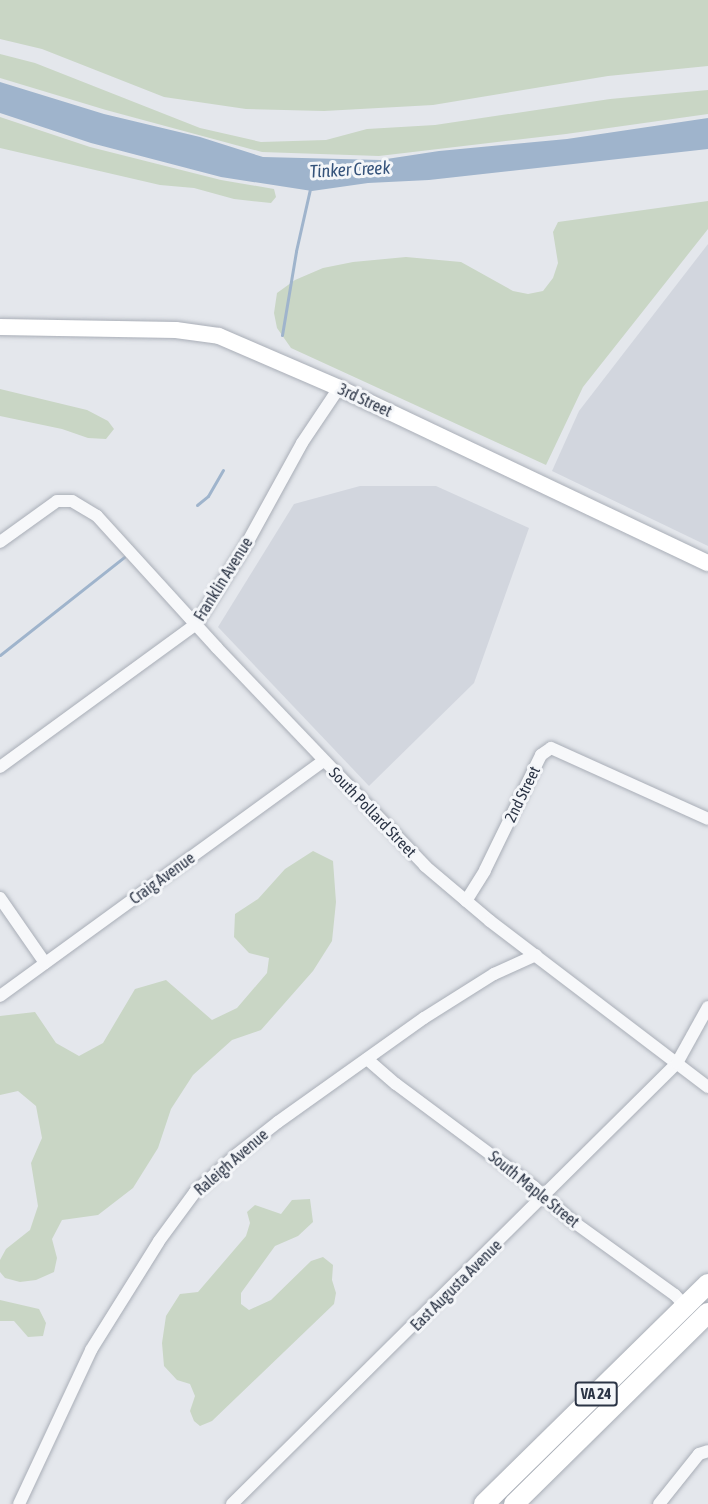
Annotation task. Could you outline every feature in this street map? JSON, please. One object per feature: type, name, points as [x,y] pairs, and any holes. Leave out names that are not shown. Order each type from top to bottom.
[{"type":"main road","name":"VA 24","points":[[484,1504],[708,1284]]},
{"type":"main road","name":"VA 24","points":[[514,1504],[704,1317]]},
{"type":"street","name":"3rd Street","points":[[0,327],[202,332],[243,345],[339,388],[708,563]]},
{"type":"street","name":"Franklin Avenue","points":[[0,767],[196,624],[246,545],[302,443],[339,388]]},
{"type":"street","name":"South Pollard Street","points":[[0,542],[53,504],[72,501],[83,505],[114,531],[196,624],[323,761],[425,866],[466,901],[708,1087]]},
{"type":"street","name":"2nd Street","points":[[466,901],[485,870],[541,755],[550,748],[708,819]]},
{"type":"street","name":"Craig Avenue","points":[[0,996],[323,761]]},
{"type":"street","points":[[0,898],[45,963]]},
{"type":"street","name":"Raleigh Avenue","points":[[18,1504],[91,1350],[183,1206],[211,1175],[367,1059],[455,998],[494,974],[536,955]]},
{"type":"street","name":"East Augusta Avenue","points":[[232,1504],[677,1063],[708,1007]]},
{"type":"street","name":"South Maple Street","points":[[367,1059],[396,1084],[534,1186],[571,1220],[639,1268],[685,1306],[704,1317]]},
{"type":"street","points":[[659,1504],[699,1454],[708,1451]]},
{"type":"shaded area","points":[[708,244],[708,546],[552,471],[579,411]]},
{"type":"shaded area","points":[[360,486],[436,486],[529,528],[474,683],[369,786],[218,627],[294,504]]},
{"type":"green space","points":[[0,0],[708,0],[708,66],[608,76],[433,105],[324,111],[246,109],[164,97],[42,49],[0,39]]},
{"type":"green space","points":[[0,54],[35,63],[200,128],[261,142],[326,140],[367,129],[435,125],[610,99],[708,90],[708,114],[566,134],[379,156],[262,152],[106,110],[0,78]]},
{"type":"green space","points":[[0,117],[90,147],[221,180],[274,189],[276,197],[271,203],[234,199],[194,188],[160,185],[0,148]]},
{"type":"green space","points":[[708,201],[708,229],[583,387],[546,465],[291,348],[277,328],[274,313],[277,293],[295,280],[323,268],[353,262],[406,257],[461,262],[513,291],[528,294],[543,291],[553,278],[558,263],[553,232],[558,222]]},
{"type":"green space","points":[[0,389],[87,410],[108,421],[114,429],[106,439],[88,438],[62,429],[0,416]]},
{"type":"green space","points":[[313,851],[333,861],[336,902],[332,941],[313,971],[261,1030],[232,1040],[193,1075],[171,1109],[158,1148],[133,1188],[98,1215],[62,1220],[52,1239],[57,1258],[54,1272],[36,1280],[20,1282],[5,1278],[0,1272],[0,1260],[6,1249],[30,1230],[38,1206],[31,1163],[42,1138],[36,1106],[18,1091],[0,1095],[0,1016],[35,1012],[56,1043],[79,1056],[103,1043],[135,989],[166,980],[212,1020],[237,1008],[267,973],[269,958],[249,953],[234,937],[235,914],[258,899],[285,869]]},
{"type":"green space","points":[[310,1199],[313,1222],[298,1236],[275,1246],[241,1293],[241,1304],[249,1310],[271,1300],[311,1261],[323,1257],[333,1265],[332,1280],[336,1293],[334,1304],[212,1421],[200,1426],[194,1421],[190,1411],[195,1396],[190,1384],[177,1380],[164,1366],[162,1343],[166,1316],[180,1294],[198,1292],[246,1236],[250,1223],[247,1212],[255,1205],[281,1214],[292,1200]]},
{"type":"green space","points":[[0,1300],[39,1309],[46,1323],[43,1336],[28,1337],[14,1321],[0,1321]]},
{"type":"water","name":"Tinker Creek","points":[[0,82],[104,114],[200,137],[263,157],[380,160],[439,151],[567,139],[708,118],[708,149],[429,180],[368,183],[312,191],[221,177],[91,143],[0,113]]},
{"type":"waterway","name":"Tinker Creek","points":[[282,335],[296,251],[310,189]]},
{"type":"waterway","points":[[197,505],[208,496],[223,470]]},
{"type":"waterway","points":[[0,655],[124,557]]}]
